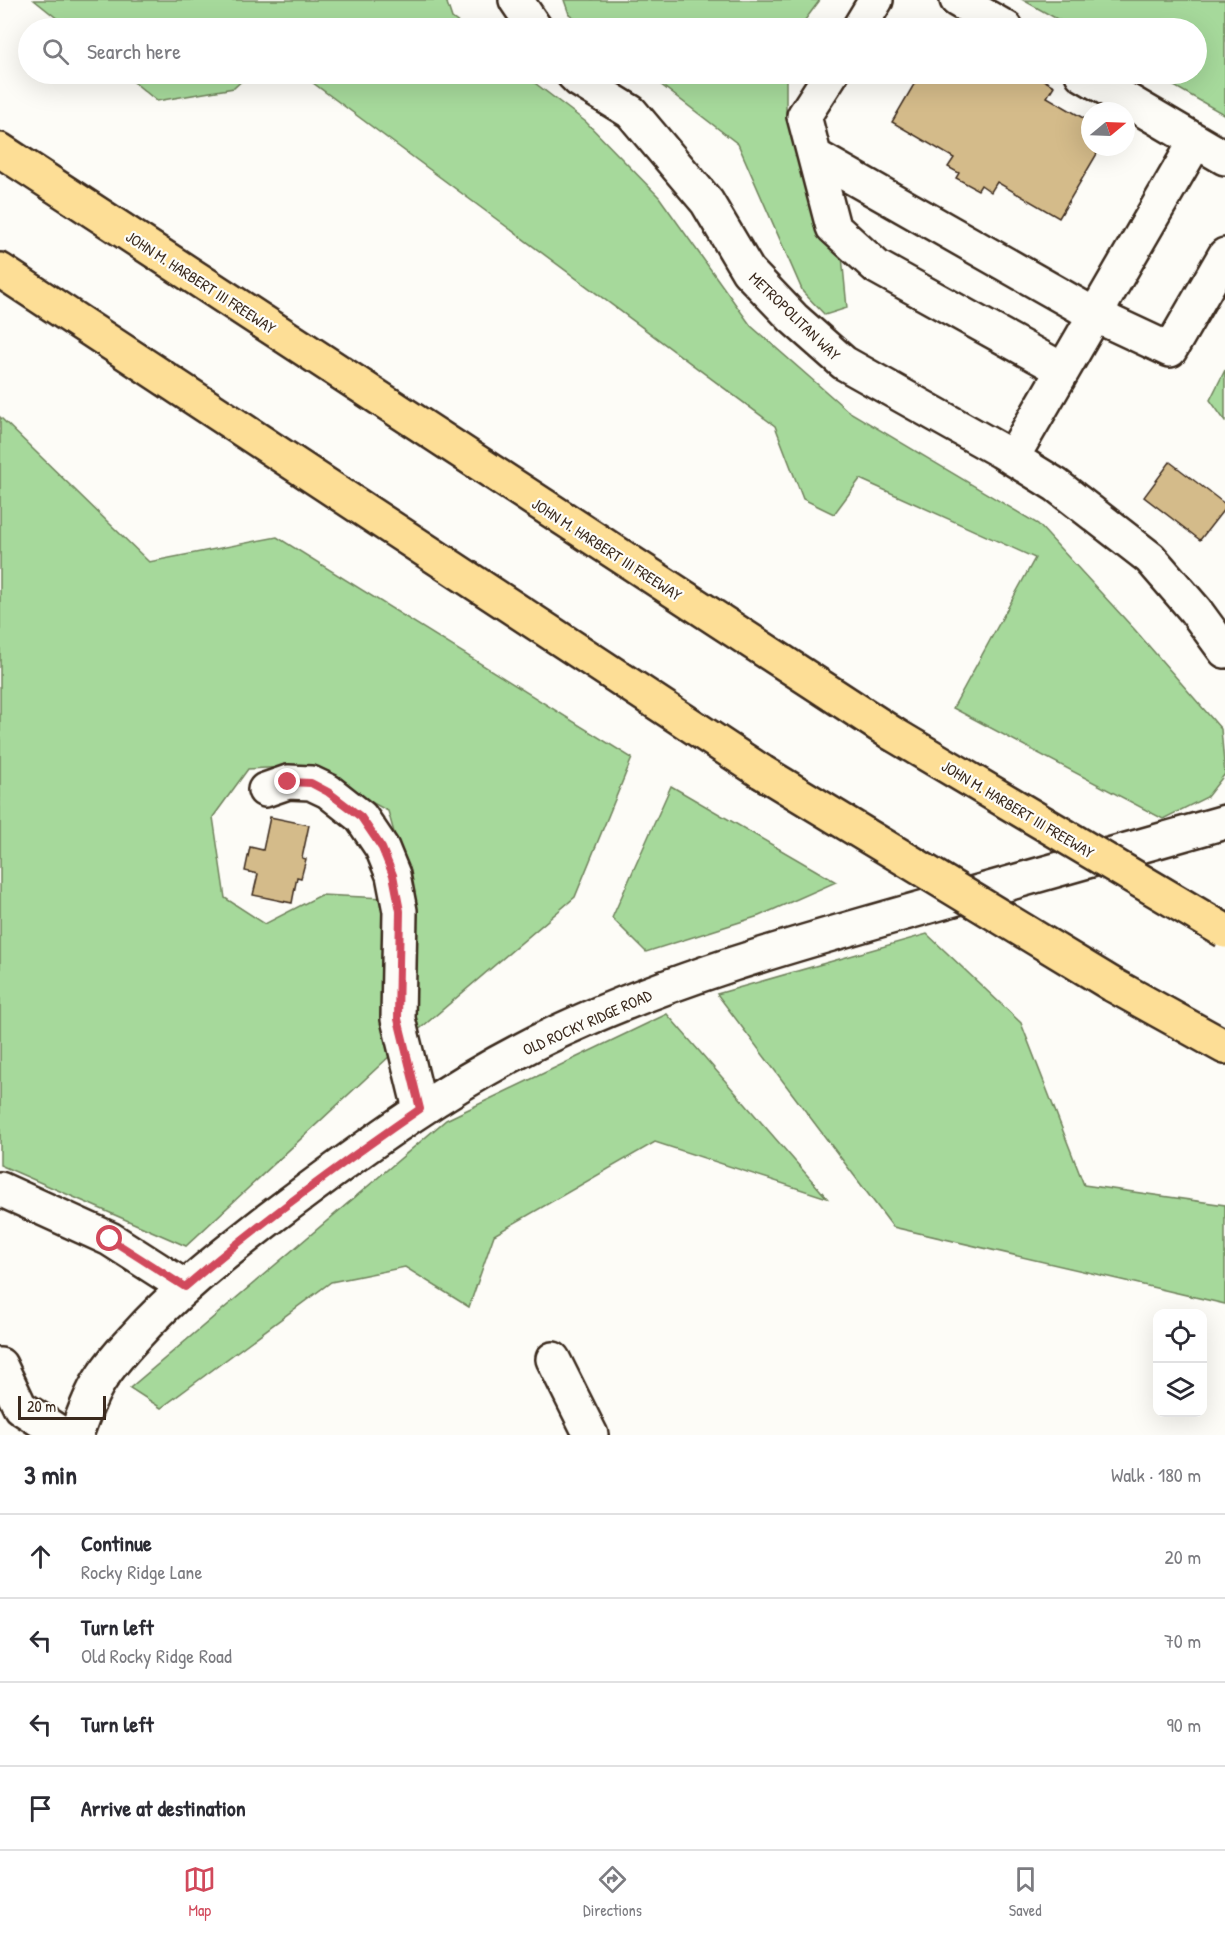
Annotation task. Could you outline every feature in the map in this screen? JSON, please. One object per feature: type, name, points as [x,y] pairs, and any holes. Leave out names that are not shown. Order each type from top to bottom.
[{"type":"highway","name":"JOHN M. HARBERT III FREEWAY","points":[[0,150],[893,734],[1225,931]]},
{"type":"highway","points":[[0,270],[762,772],[1113,986],[1225,1047]]},
{"type":"street","points":[[516,0],[528,18]]},
{"type":"street","points":[[865,18],[876,0]]},
{"type":"street","points":[[957,0],[988,18]]},
{"type":"street","name":"METROPOLITAN WAY","points":[[586,84],[631,112],[707,202],[748,271],[793,318],[844,363],[1056,485],[1150,558],[1196,610],[1225,651]]},
{"type":"street","points":[[825,84],[804,116],[833,227],[877,267],[1064,370]]},
{"type":"street","points":[[1099,84],[1225,158]]},
{"type":"street","points":[[1012,458],[1196,141]]},
{"type":"street","points":[[815,156],[1095,315],[1170,350],[1225,255]]},
{"type":"street","points":[[265,790],[288,782],[311,783],[328,792],[361,817],[382,848],[393,875],[400,911],[398,1019],[420,1109]]},
{"type":"street","name":"OLD ROCKY RIDGE ROAD","points":[[76,1435],[98,1384],[143,1328],[185,1287],[222,1255],[342,1163],[420,1109],[500,1062],[562,1030],[682,980],[848,929],[1225,822]]},
{"type":"street","points":[[0,1189],[110,1239],[185,1287]]},
{"type":"street","points":[[554,1359],[591,1435]]},
{"type":"street","points":[[0,1365],[20,1407],[63,1435]]},
{"type":"green space","points":[[34,0],[446,0],[452,18],[56,18]]},
{"type":"green space","points":[[564,0],[820,0],[806,18],[574,18],[569,14]]},
{"type":"green space","points":[[1023,0],[1225,0],[1225,115],[1171,84],[1207,84],[1207,18],[1055,18]]},
{"type":"green space","points":[[136,84],[238,84],[234,88],[157,101]]},
{"type":"green space","points":[[314,84],[536,84],[586,122],[659,197],[751,326],[848,411],[1038,524],[1221,729],[1225,774],[1207,797],[1163,819],[953,708],[1035,558],[860,479],[834,514],[803,499],[775,426]]},
{"type":"green space","points":[[660,84],[786,84],[786,119],[842,256],[847,308],[825,315],[803,292],[738,144]]},
{"type":"green space","points":[[1225,370],[1225,421],[1210,400]]},
{"type":"green space","points":[[0,417],[149,562],[277,537],[632,758],[575,897],[415,1033],[413,900],[388,811],[305,766],[248,769],[213,817],[225,898],[265,924],[321,895],[384,898],[392,1054],[186,1246],[0,1165]]},
{"type":"green space","points":[[671,786],[836,882],[759,916],[646,952],[612,918]]},
{"type":"green space","points":[[927,934],[1021,1023],[1084,1185],[1225,1205],[1225,1304],[893,1227],[717,994]]},
{"type":"green space","points":[[667,1014],[827,1198],[655,1142],[494,1235],[469,1307],[405,1267],[331,1282],[161,1408],[130,1388],[446,1120]]},
{"type":"building","points":[[914,84],[1050,84],[1054,86],[1047,97],[1081,117],[1081,156],[1096,156],[1059,218],[997,182],[991,192],[981,185],[978,190],[956,178],[959,173],[948,167],[954,158],[892,122]]},
{"type":"building","points":[[1170,462],[1225,504],[1225,508],[1200,540],[1144,497]]},
{"type":"building","points":[[270,817],[309,825],[302,858],[306,859],[301,878],[297,877],[292,903],[253,895],[258,874],[245,871],[250,847],[263,850]]},
{"type":"route","points":[[110,1239],[185,1287],[222,1255],[342,1163],[420,1109],[398,1019],[400,911],[393,875],[382,848],[361,817],[328,792],[311,783],[288,782]]}]
